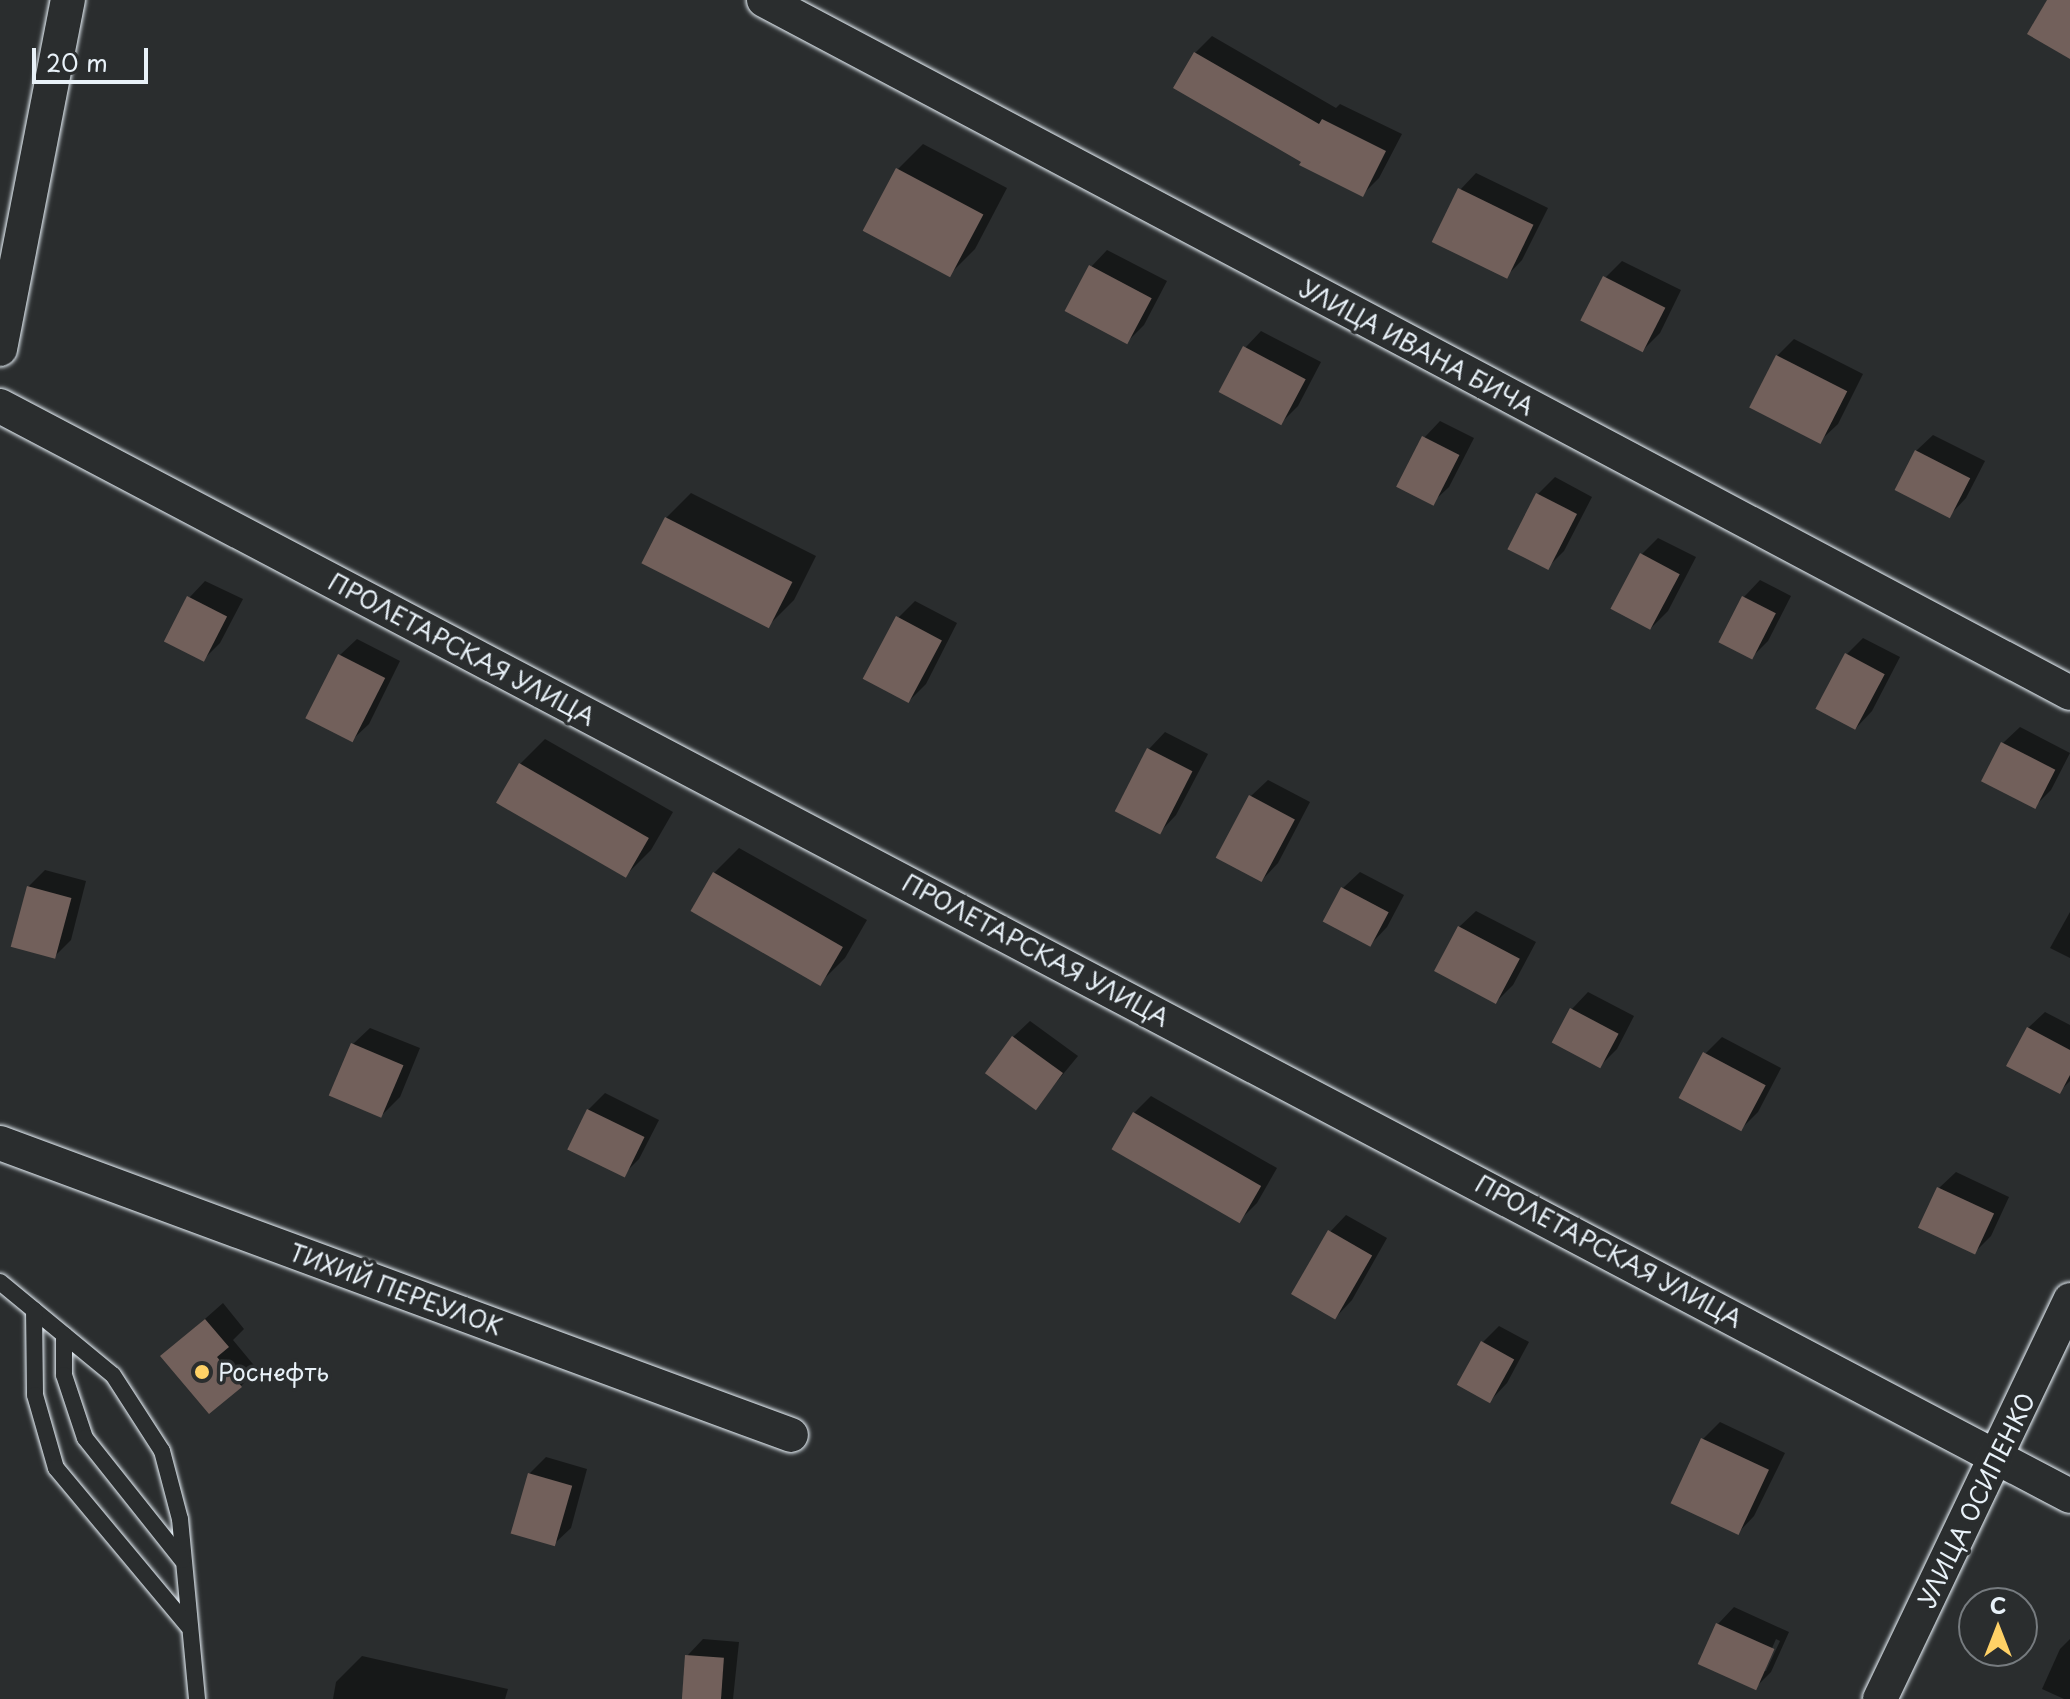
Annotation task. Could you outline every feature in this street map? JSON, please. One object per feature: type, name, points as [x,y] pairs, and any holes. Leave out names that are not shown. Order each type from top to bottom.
[{"type":"street","points":[[0,349],[68,0]]},
{"type":"street","name":"УЛИЦА ИВАНА БИЧА","points":[[764,0],[2070,693]]},
{"type":"street","name":"ПРОЛЕТАРСКАЯ УЛИЦА","points":[[0,406],[1998,1455],[2070,1496]]},
{"type":"street","name":"ТИХИЙ ПЕРЕУЛОК","points":[[0,1143],[791,1435]]},
{"type":"street","name":"УЛИЦА ОСИПЕНКО","points":[[1880,1699],[2070,1300]]},
{"type":"lane","points":[[0,1282],[113,1375],[162,1451],[180,1519],[197,1699]]},
{"type":"lane","points":[[34,1310],[35,1395],[56,1468],[188,1626]]},
{"type":"lane","points":[[64,1335],[64,1375],[85,1438],[183,1561]]},
{"type":"building","points":[[2047,0],[2070,0],[2070,59],[2027,34]]},
{"type":"building","points":[[1194,52],[1319,124],[1322,119],[1386,151],[1363,197],[1299,165],[1301,162],[1173,88]]},
{"type":"building","points":[[896,168],[983,214],[950,277],[863,231]]},
{"type":"building","points":[[1458,188],[1533,225],[1507,279],[1432,242]]},
{"type":"building","points":[[1089,265],[1152,298],[1127,344],[1065,311]]},
{"type":"building","points":[[1603,276],[1665,308],[1643,352],[1580,321]]},
{"type":"building","points":[[1243,346],[1306,379],[1281,425],[1219,392]]},
{"type":"building","points":[[1776,355],[1847,391],[1820,444],[1749,408]]},
{"type":"building","points":[[1422,436],[1459,455],[1434,506],[1396,487]]},
{"type":"building","points":[[1915,450],[1970,478],[1950,518],[1895,490]]},
{"type":"building","points":[[1536,493],[1577,514],[1548,570],[1507,549]]},
{"type":"building","points":[[665,517],[792,582],[769,628],[641,563]]},
{"type":"building","points":[[1640,553],[1680,574],[1650,630],[1610,609]]},
{"type":"building","points":[[187,596],[227,616],[204,662],[164,641]]},
{"type":"building","points":[[1742,596],[1776,613],[1752,660],[1718,642]]},
{"type":"building","points":[[896,616],[942,640],[909,703],[863,679]]},
{"type":"building","points":[[1845,653],[1885,674],[1855,730],[1815,709]]},
{"type":"building","points":[[338,654],[385,678],[353,742],[305,718]]},
{"type":"building","points":[[2001,742],[2055,770],[2035,809],[1981,781]]},
{"type":"building","points":[[1147,748],[1192,771],[1160,834],[1115,811]]},
{"type":"building","points":[[519,763],[649,838],[626,878],[496,803]]},
{"type":"building","points":[[1249,795],[1295,819],[1262,882],[1216,858]]},
{"type":"building","points":[[713,872],[843,947],[820,986],[690,911]]},
{"type":"building","points":[[27,886],[71,898],[55,959],[11,947]]},
{"type":"building","points":[[1341,887],[1389,912],[1370,947],[1323,921]]},
{"type":"building","points":[[1458,926],[1520,959],[1496,1004],[1434,971]]},
{"type":"building","points":[[1570,1008],[1619,1034],[1600,1068],[1552,1042]]},
{"type":"building","points":[[2027,1027],[2070,1050],[2070,1075],[2060,1094],[2006,1066]]},
{"type":"building","points":[[1012,1036],[1063,1073],[1036,1110],[985,1073]]},
{"type":"building","points":[[351,1043],[403,1065],[381,1118],[329,1095]]},
{"type":"building","points":[[1703,1052],[1766,1085],[1741,1131],[1679,1098]]},
{"type":"building","points":[[587,1109],[645,1137],[625,1178],[567,1149]]},
{"type":"building","points":[[1133,1112],[1261,1186],[1240,1223],[1112,1149]]},
{"type":"building","points":[[1937,1187],[1994,1214],[1975,1254],[1918,1228]]},
{"type":"building","points":[[1328,1230],[1372,1256],[1335,1320],[1291,1294]]},
{"type":"building","name":"Роснефть","points":[[205,1319],[229,1347],[217,1357],[242,1387],[209,1414],[160,1356]]},
{"type":"building","points":[[1481,1341],[1514,1359],[1490,1403],[1457,1385]]},
{"type":"building","points":[[1701,1438],[1769,1470],[1739,1535],[1671,1503]]},
{"type":"building","points":[[528,1473],[572,1486],[555,1546],[511,1534]]},
{"type":"building","points":[[1716,1623],[1774,1649],[1756,1690],[1698,1664]]},
{"type":"building","points":[[685,1655],[724,1658],[721,1699],[682,1699]]},
{"type":"place","name":"Роснефть","points":[[202,1372]]}]
